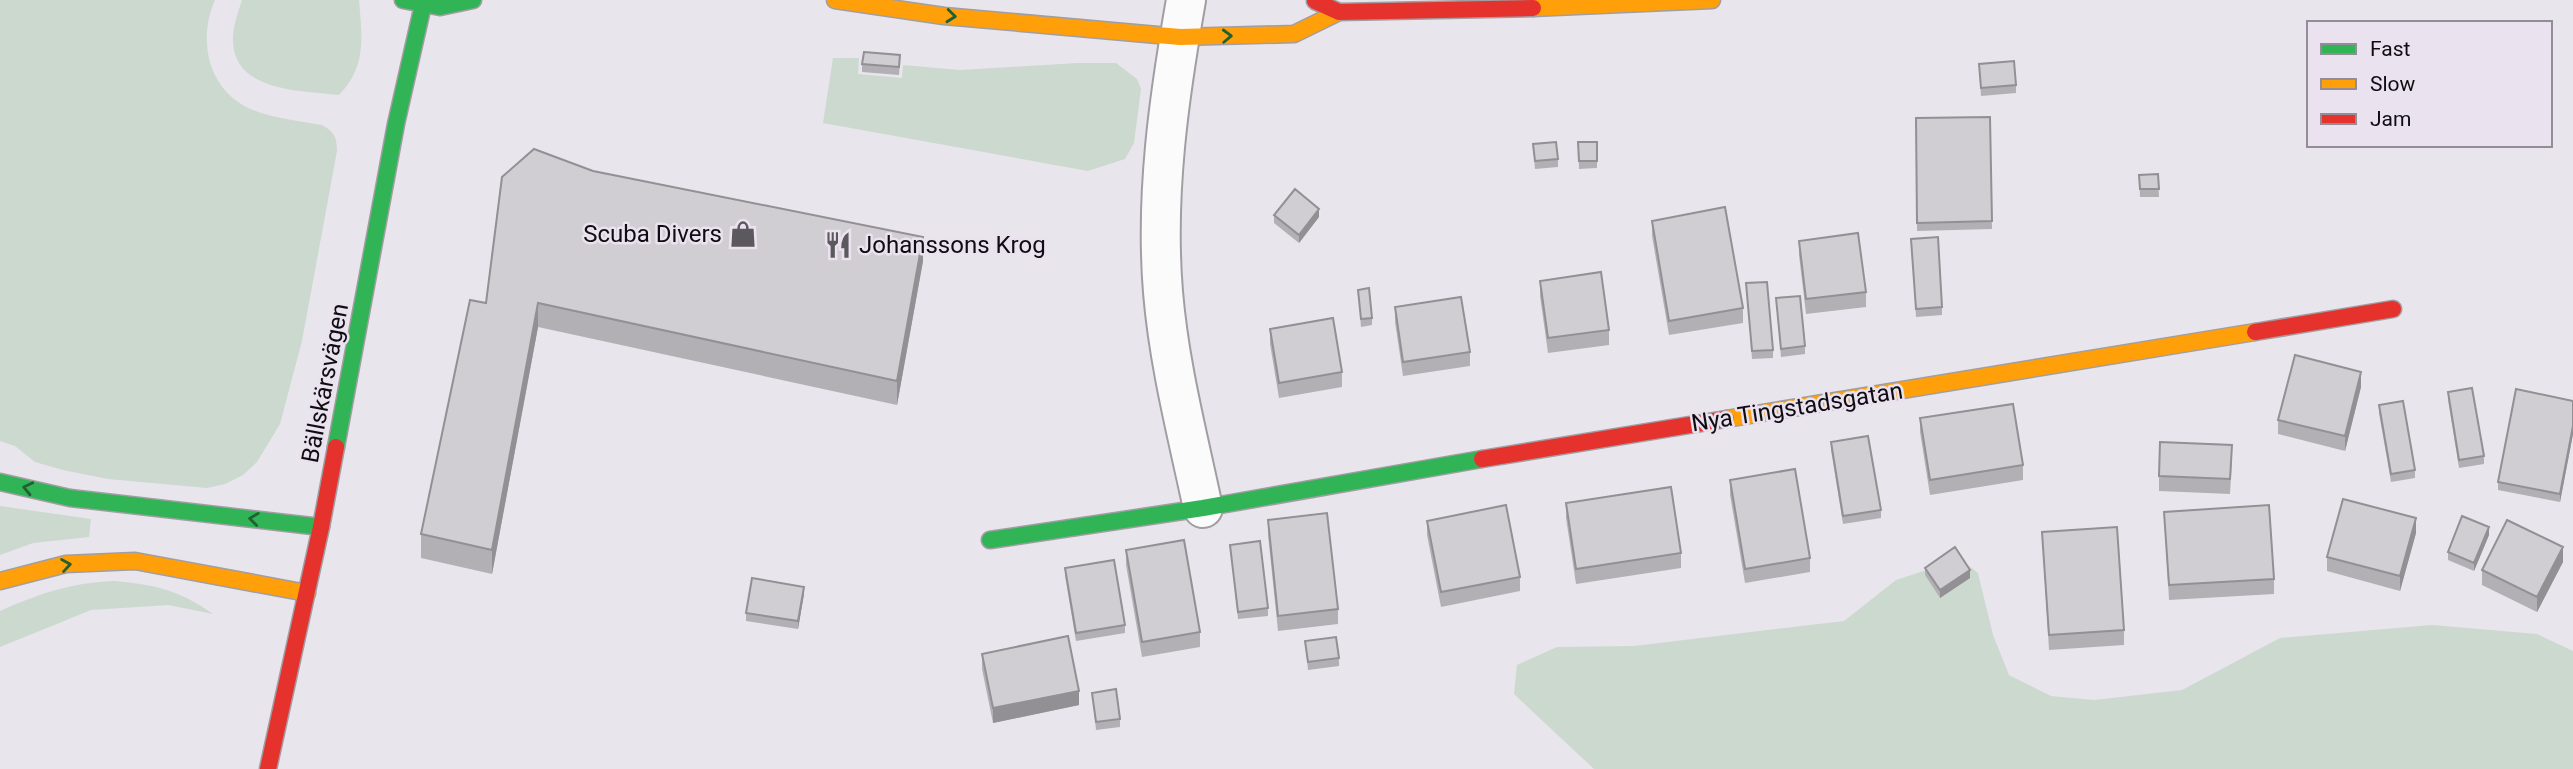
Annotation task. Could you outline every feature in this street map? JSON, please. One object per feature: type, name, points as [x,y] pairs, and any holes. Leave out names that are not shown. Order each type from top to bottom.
[{"type":"main road","points":[[403,0],[423,5],[456,5],[473,0]]},
{"type":"main road","points":[[835,0],[944,16],[1180,37],[1294,34],[1339,12],[1527,9],[1713,0]]},
{"type":"main road","points":[[1313,0],[1339,12]]},
{"type":"main road","name":"Bällskärsvägen","points":[[268,769],[321,527],[396,124],[423,5]]},
{"type":"main road","name":"Nya Tingstadsgatan","points":[[990,540],[1203,508],[1520,452],[2393,309]]},
{"type":"main road","points":[[0,482],[70,498],[321,527]]},
{"type":"main road","points":[[0,581],[66,564],[135,561],[307,593]]},
{"type":"street","points":[[1186,0],[1161,192],[1163,293],[1170,348],[1203,508]]},
{"type":"shaded area","points":[[0,0],[215,0],[207,32],[207,48],[216,78],[226,91],[253,110],[322,125],[334,135],[337,151],[302,341],[280,424],[257,462],[243,475],[225,484],[207,488],[108,479],[35,462],[15,446],[0,441]]},
{"type":"shaded area","points":[[242,0],[359,0],[361,50],[354,73],[339,95],[273,86],[245,71],[237,58],[233,42],[234,26]]},
{"type":"shaded area","points":[[833,58],[859,58],[858,74],[902,78],[903,65],[960,70],[1116,63],[1137,79],[1141,89],[1134,143],[1125,159],[1088,171],[823,123]]},
{"type":"shaded area","points":[[0,506],[91,519],[89,537],[33,543],[0,555]]},
{"type":"shaded area","points":[[1960,559],[1978,573],[1993,635],[2009,675],[2051,696],[2094,700],[2182,690],[2280,638],[2432,625],[2537,634],[2573,651],[2573,769],[1594,769],[1514,694],[1517,665],[1557,647],[1634,646],[1844,621],[1896,580]]},
{"type":"shaded area","points":[[115,581],[167,590],[189,599],[213,614],[168,605],[91,610],[0,647],[0,611],[56,590]]},
{"type":"building","points":[[864,52],[900,55],[899,67],[862,64]]},
{"type":"building","points":[[2014,61],[2016,85],[1981,88],[1979,64]]},
{"type":"building","points":[[1990,117],[1992,221],[1917,223],[1916,118]]},
{"type":"building","points":[[1556,142],[1558,159],[1535,161],[1533,144]]},
{"type":"building","points":[[1578,142],[1597,142],[1597,161],[1579,161]]},
{"type":"building","points":[[534,149],[593,171],[923,237],[897,381],[538,303],[492,550],[421,534],[470,300],[486,303],[502,177]]},
{"type":"building","points":[[2158,174],[2159,189],[2140,189],[2139,175]]},
{"type":"building","points":[[1295,189],[1319,209],[1299,235],[1274,215]]},
{"type":"building","points":[[1725,207],[1743,308],[1669,321],[1652,221]]},
{"type":"building","points":[[1858,233],[1866,292],[1806,299],[1799,241]]},
{"type":"building","points":[[1938,237],[1942,307],[1916,309],[1911,239]]},
{"type":"building","points":[[1601,272],[1609,330],[1548,338],[1540,281]]},
{"type":"building","points":[[1767,282],[1773,350],[1752,351],[1746,283]]},
{"type":"building","points":[[1369,288],[1372,318],[1361,319],[1358,290]]},
{"type":"building","points":[[1800,296],[1805,346],[1781,349],[1776,298]]},
{"type":"building","points":[[1461,297],[1470,352],[1403,362],[1395,307]]},
{"type":"building","points":[[1333,318],[1342,372],[1279,383],[1270,329]]},
{"type":"building","points":[[2295,355],[2361,372],[2345,436],[2278,420]]},
{"type":"building","points":[[2472,388],[2484,456],[2459,460],[2448,392]]},
{"type":"building","points":[[2516,389],[2573,401],[2573,426],[2560,494],[2498,482]]},
{"type":"building","points":[[2403,401],[2415,470],[2391,474],[2379,405]]},
{"type":"building","points":[[2013,404],[2023,465],[1930,480],[1920,418]]},
{"type":"building","points":[[1868,436],[1881,510],[1843,516],[1831,442]]},
{"type":"building","points":[[2160,442],[2232,445],[2230,479],[2159,476]]},
{"type":"building","points":[[1795,469],[1810,558],[1745,569],[1730,480]]},
{"type":"building","points":[[1671,487],[1681,553],[1576,569],[1566,503]]},
{"type":"building","points":[[2343,499],[2416,518],[2400,576],[2327,557]]},
{"type":"building","points":[[1506,505],[1520,577],[1441,592],[1427,521]]},
{"type":"building","points":[[2269,505],[2274,579],[2169,585],[2164,512]]},
{"type":"building","points":[[1327,513],[1338,609],[1278,616],[1268,520]]},
{"type":"building","points":[[2462,516],[2489,527],[2474,563],[2448,552]]},
{"type":"building","points":[[2507,520],[2563,547],[2537,597],[2482,570]]},
{"type":"building","points":[[2117,527],[2124,630],[2049,635],[2042,532]]},
{"type":"building","points":[[1184,540],[1200,632],[1142,642],[1126,550]]},
{"type":"building","points":[[1260,541],[1268,608],[1238,612],[1230,545]]},
{"type":"building","points":[[1955,547],[1970,570],[1940,590],[1925,568]]},
{"type":"building","points":[[1114,560],[1125,625],[1076,633],[1065,568]]},
{"type":"building","points":[[752,578],[804,587],[798,621],[746,613]]},
{"type":"building","points":[[1068,636],[1079,691],[993,708],[982,654]]},
{"type":"building","points":[[1336,637],[1339,658],[1308,662],[1305,641]]},
{"type":"building","points":[[1116,689],[1120,719],[1096,722],[1092,693]]},
{"type":"traffic: fast","points":[[403,0],[440,7],[473,0]]},
{"type":"traffic: fast","points":[[336,447],[396,124],[423,5]]},
{"type":"traffic: fast","points":[[990,540],[1203,508],[1482,459]]},
{"type":"traffic: fast","points":[[0,482],[70,498],[321,527]]},
{"type":"traffic: slow","points":[[835,0],[944,16],[1180,37],[1294,34],[1339,12]]},
{"type":"traffic: slow","points":[[1533,8],[1712,0]]},
{"type":"traffic: slow","points":[[1726,419],[2255,332]]},
{"type":"traffic: slow","points":[[0,581],[66,564],[135,561],[307,593]]},
{"type":"traffic: jam","points":[[1315,1],[1339,12],[1533,8]]},
{"type":"traffic: jam","points":[[2255,332],[2393,309]]},
{"type":"traffic: jam","points":[[1482,459],[1726,419]]},
{"type":"traffic: jam","points":[[268,769],[336,447]]},
{"type":"place","name":"Scuba Divers","points":[[743,234]]},
{"type":"place","name":"Johanssons Krog","points":[[838,245]]}]
